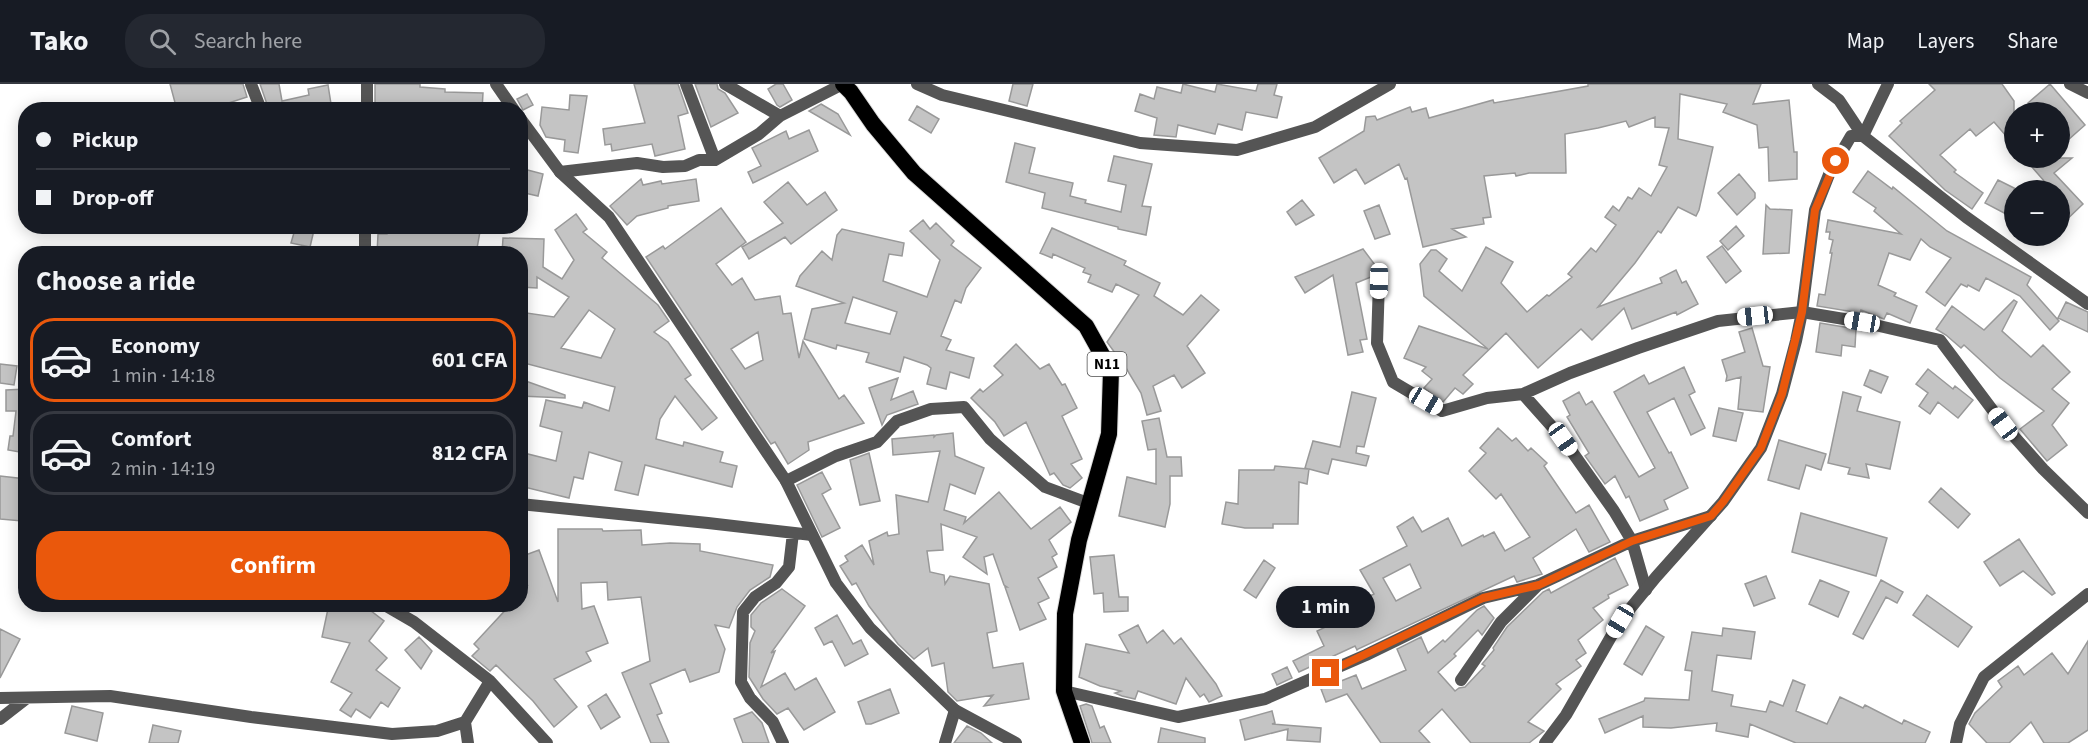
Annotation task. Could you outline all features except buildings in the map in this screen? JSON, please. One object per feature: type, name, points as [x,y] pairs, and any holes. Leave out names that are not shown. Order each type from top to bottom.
[{"type":"highway","name":"N11","points":[[843,84],[914,173],[1086,326],[1111,371],[1109,434],[1088,503],[1065,614],[1064,691],[1082,743]]},
{"type":"street","points":[[251,84],[258,102]]},
{"type":"street","points":[[367,84],[367,102]]},
{"type":"street","points":[[496,84],[508,102]]},
{"type":"street","points":[[686,84],[715,160]]},
{"type":"street","points":[[724,84],[780,116]]},
{"type":"street","points":[[560,172],[636,163],[663,167],[685,166],[699,160],[715,160],[759,134],[780,116],[843,84]]},
{"type":"street","points":[[918,84],[942,95],[1140,143],[1238,150],[1315,127],[1390,84]]},
{"type":"street","points":[[1818,84],[1839,100],[1863,136],[1966,217],[2088,304]]},
{"type":"street","points":[[1863,136],[1888,84]]},
{"type":"street","points":[[2070,84],[2088,93]]},
{"type":"street","points":[[528,129],[560,172],[609,217],[786,481],[836,583],[870,628],[955,711],[1016,743]]},
{"type":"street","points":[[1545,743],[1566,715],[1620,621],[1723,502],[1761,448],[1782,394],[1802,312],[1815,210],[1830,172],[1851,136],[1863,136]]},
{"type":"street","points":[[1379,281],[1377,343],[1393,382],[1442,411],[1487,398],[1523,394],[1618,355],[1718,321],[1802,312],[1862,322],[1940,340],[2003,424],[2043,469],[2088,513]]},
{"type":"street","points":[[1523,394],[1563,439],[1614,511],[1632,541],[1646,590]]},
{"type":"street","points":[[786,481],[836,456],[877,442],[897,421],[931,409],[964,407],[990,439],[1045,487],[1088,503]]},
{"type":"street","points":[[528,505],[812,535]]},
{"type":"street","points":[[1064,691],[1179,717],[1265,699],[1366,655],[1483,598],[1539,585],[1632,541],[1711,516]]},
{"type":"street","points":[[783,743],[773,722],[750,698],[741,682],[743,612],[755,597],[776,583],[789,567],[793,533]]},
{"type":"street","points":[[1461,680],[1501,622],[1539,585]]},
{"type":"street","points":[[1956,743],[1960,724],[1984,677],[2088,594]]},
{"type":"street","points":[[397,612],[414,622],[490,681],[546,743]]},
{"type":"street","points":[[468,743],[465,722],[490,681]]},
{"type":"street","points":[[0,698],[110,696],[272,720],[392,734],[437,731],[465,722]]},
{"type":"street","points":[[0,719],[27,698]]},
{"type":"street","points":[[945,743],[955,711]]},
{"type":"route","points":[[1326,673],[1483,598],[1539,585],[1632,541],[1711,516],[1761,448],[1782,394],[1802,312],[1815,210],[1836,161]]}]
